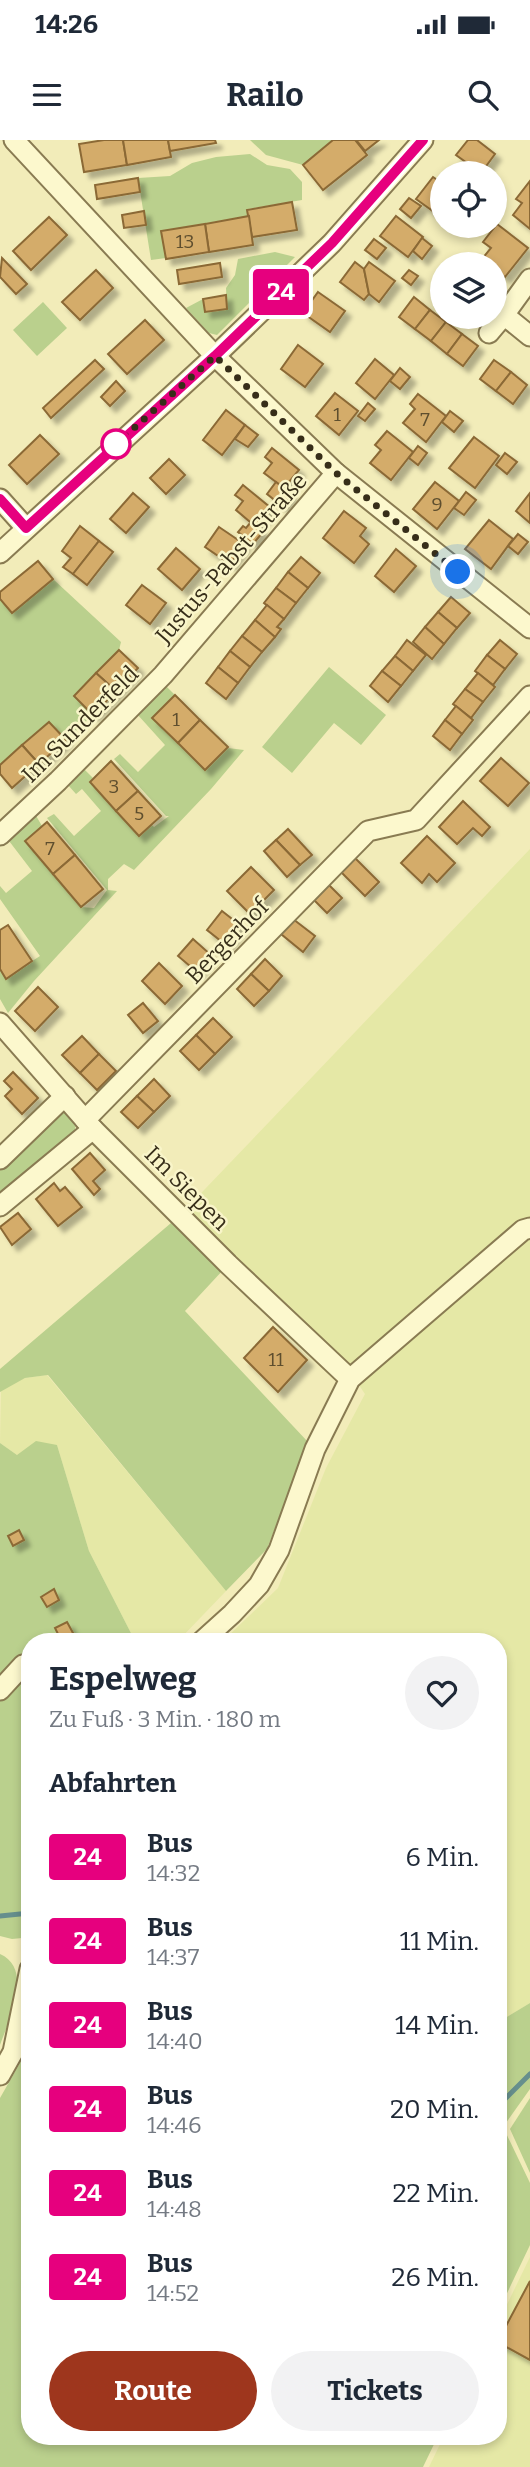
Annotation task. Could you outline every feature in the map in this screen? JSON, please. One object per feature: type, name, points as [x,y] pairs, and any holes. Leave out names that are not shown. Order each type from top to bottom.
[{"type":"street","name":"Justus-Pabst-Straße","points":[[13,140],[215,356],[336,473],[530,628]]},
{"type":"street","points":[[0,553],[215,356],[332,243],[424,140]]},
{"type":"street","points":[[507,311],[530,279]]},
{"type":"street","points":[[507,317],[530,336]]},
{"type":"street","points":[[489,333],[492,329]]},
{"type":"street","name":"Justus-Pabst-Straße","points":[[163,675],[336,473]]},
{"type":"street","points":[[0,499],[26,528]]},
{"type":"street","name":"Im Sunderfeld","points":[[0,835],[58,782],[163,675]]},
{"type":"street","name":"Bergerhof","points":[[0,1206],[89,1124],[368,831],[416,820],[530,696]]},
{"type":"street","name":"Im Siepen","points":[[0,1023],[89,1124],[228,1264],[350,1379]]},
{"type":"street","points":[[0,1159],[65,1096]]},
{"type":"street","points":[[211,1633],[259,1585],[279,1550],[315,1449],[350,1379],[523,1230],[530,1227]]},
{"type":"street","points":[[0,1690],[21,1667]]},
{"type":"street","points":[[0,2075],[13,2052],[21,2013]]},
{"type":"green space","points":[[250,140],[334,140],[303,165],[266,155]]},
{"type":"green space","points":[[250,154],[267,165],[290,169],[302,182],[302,200],[248,209],[248,216],[161,231],[166,258],[151,260],[138,178],[170,176],[192,163],[216,157]]},
{"type":"green space","points":[[275,252],[295,257],[217,335],[209,333],[186,308],[203,299],[206,312],[227,309],[226,288],[235,275],[238,259]]},
{"type":"green space","points":[[43,302],[67,328],[37,356],[13,330]]},
{"type":"green space","points":[[53,579],[121,642],[119,650],[74,696],[93,715],[66,740],[49,722],[0,765],[0,599],[12,613]]},
{"type":"green space","points":[[329,667],[386,715],[361,745],[334,723],[292,773],[262,747]]},
{"type":"green space","points":[[165,685],[175,695],[152,718],[205,770],[228,748],[244,750],[134,870],[124,864],[108,879],[108,890],[117,891],[8,1013],[0,999],[0,969],[6,978],[40,956],[0,899],[0,886],[6,893],[32,871],[6,837],[35,814],[42,826],[25,841],[80,907],[94,908],[107,890],[47,818],[54,814],[74,836],[101,811],[82,789],[76,794],[68,785],[84,769],[93,778],[90,782],[139,836],[151,824],[154,827],[169,816],[166,816],[114,759],[120,754],[138,772],[165,745],[137,714]]},
{"type":"green space","points":[[530,849],[530,2003],[507,2017],[507,1633],[231,1633],[278,1588],[326,1468],[365,1394],[346,1366],[183,1212]]},
{"type":"green space","points":[[61,1112],[74,1120],[74,1135],[0,1196],[0,1169],[52,1117]]},
{"type":"green space","points":[[171,1223],[224,1269],[185,1311],[308,1442],[267,1549],[226,1591],[48,1375],[25,1378],[0,1392],[0,1369]]},
{"type":"green space","points":[[47,1375],[226,1591],[186,1633],[131,1633],[89,1551],[57,1445],[17,1455],[0,1443],[1,1389],[25,1378]]},
{"type":"green space","points":[[36,1441],[57,1445],[89,1551],[131,1633],[21,1633],[21,1938],[12,1939],[0,1936],[0,1443],[17,1455]]},
{"type":"green space","points":[[0,1954],[10,1961],[16,1971],[17,1983],[13,2009],[0,2045]]},
{"type":"green space","points":[[530,2003],[530,2089],[507,2121],[507,2017]]},
{"type":"green space","points":[[21,2061],[21,2445],[434,2445],[423,2467],[0,2467],[0,2098]]},
{"type":"green space","points":[[530,2098],[530,2173],[510,2129]]},
{"type":"green space","points":[[507,2135],[530,2183],[530,2245],[507,2293]]},
{"type":"green space","points":[[530,2257],[530,2467],[429,2467],[440,2445],[507,2445],[507,2304]]},
{"type":"building","points":[[123,140],[127,165],[84,172],[79,144]]},
{"type":"building","points":[[123,140],[168,140],[171,157],[127,165]]},
{"type":"building","points":[[168,140],[215,140],[216,143],[170,151]]},
{"type":"building","points":[[333,140],[355,140],[367,155],[323,190],[303,165]]},
{"type":"building","points":[[356,140],[379,140],[365,151]]},
{"type":"building","points":[[468,140],[477,140],[495,154],[490,161],[464,161],[456,155]]},
{"type":"building","points":[[138,178],[140,192],[97,199],[95,185]]},
{"type":"building","points":[[430,181],[430,209],[416,199]]},
{"type":"building","points":[[530,181],[530,229],[513,215],[522,203],[516,199]]},
{"type":"building","points":[[409,198],[421,206],[411,218],[400,209]]},
{"type":"building","points":[[292,202],[297,230],[252,237],[247,210]]},
{"type":"building","points":[[144,211],[146,225],[124,228],[122,215]]},
{"type":"building","points":[[249,216],[253,245],[209,252],[205,224]]},
{"type":"building","points":[[396,216],[423,237],[408,257],[380,236]]},
{"type":"building","points":[[49,217],[67,235],[31,270],[13,251]]},
{"type":"building","points":[[205,224],[209,252],[166,259],[161,231]]},
{"type":"building","points":[[507,232],[528,248],[507,274],[507,252],[488,252],[491,248],[483,242],[486,238],[507,238]]},
{"type":"building","points":[[422,238],[432,246],[422,259],[413,251]]},
{"type":"building","points":[[374,239],[386,248],[377,259],[365,250]]},
{"type":"building","points":[[2,258],[27,284],[16,294],[0,277]]},
{"type":"building","points":[[355,262],[364,269],[369,294],[364,300],[340,282]]},
{"type":"building","points":[[369,262],[395,281],[379,302],[369,294],[364,269]]},
{"type":"building","points":[[220,263],[222,277],[179,284],[177,270]]},
{"type":"building","points":[[96,270],[113,288],[80,320],[62,302]]},
{"type":"building","points":[[409,270],[418,276],[411,285],[402,278]]},
{"type":"building","points":[[318,292],[345,311],[330,332],[303,313]]},
{"type":"building","points":[[226,295],[227,309],[205,312],[203,299]]},
{"type":"building","points":[[414,297],[430,310],[415,329],[399,317]]},
{"type":"building","points":[[430,310],[430,329],[440,329],[431,341],[415,329]]},
{"type":"building","points":[[145,320],[164,340],[127,374],[108,354]]},
{"type":"building","points":[[440,329],[455,329],[462,334],[447,354],[431,341]]},
{"type":"building","points":[[462,334],[478,346],[463,366],[447,354]]},
{"type":"building","points":[[298,345],[323,364],[305,387],[281,369]]},
{"type":"building","points":[[375,359],[394,375],[375,399],[356,383]]},
{"type":"building","points":[[95,360],[104,369],[51,418],[43,408]]},
{"type":"building","points":[[494,360],[511,372],[496,391],[480,379]]},
{"type":"building","points":[[400,368],[410,377],[400,389],[390,381]]},
{"type":"building","points":[[511,372],[527,385],[513,404],[496,391]]},
{"type":"building","points":[[116,381],[125,391],[110,406],[101,397]]},
{"type":"building","points":[[335,393],[358,411],[339,435],[316,416]]},
{"type":"building","points":[[418,394],[446,416],[426,442],[403,423],[415,409],[410,404]]},
{"type":"building","points":[[368,403],[375,409],[365,421],[358,416]]},
{"type":"building","points":[[226,410],[245,425],[222,455],[203,440]]},
{"type":"building","points":[[450,411],[463,421],[454,432],[442,422]]},
{"type":"building","points":[[245,425],[258,435],[248,447],[235,439]]},
{"type":"building","points":[[387,431],[413,452],[391,480],[370,463],[381,450],[375,445]]},
{"type":"building","points":[[40,435],[59,454],[27,484],[9,465]]},
{"type":"building","points":[[474,437],[499,456],[475,488],[449,468]]},
{"type":"building","points":[[418,446],[427,453],[418,465],[409,458]]},
{"type":"building","points":[[272,448],[299,470],[284,488],[264,473],[272,463],[265,457]]},
{"type":"building","points":[[505,453],[517,462],[507,474],[496,465]]},
{"type":"building","points":[[169,459],[185,475],[166,494],[150,478]]},
{"type":"building","points":[[276,482],[291,494],[282,506],[267,494]]},
{"type":"building","points":[[435,482],[459,501],[437,529],[413,509]]},
{"type":"building","points":[[243,485],[271,508],[256,527],[236,510],[243,501],[235,495]]},
{"type":"building","points":[[466,492],[476,500],[464,515],[454,508]]},
{"type":"building","points":[[133,493],[149,507],[126,533],[110,519]]},
{"type":"building","points":[[530,493],[530,523],[516,511]]},
{"type":"building","points":[[344,511],[366,528],[360,536],[369,544],[354,563],[323,538]]},
{"type":"building","points":[[489,520],[513,539],[491,569],[465,549]]},
{"type":"building","points":[[251,522],[263,532],[253,544],[238,532]]},
{"type":"building","points":[[80,526],[99,541],[73,574],[63,567],[71,558],[62,551]]},
{"type":"building","points":[[219,527],[244,544],[230,564],[205,547]]},
{"type":"building","points":[[518,534],[528,542],[518,554],[508,546]]},
{"type":"building","points":[[99,541],[113,552],[87,585],[73,574]]},
{"type":"building","points":[[176,548],[200,569],[182,590],[158,569]]},
{"type":"building","points":[[396,549],[416,566],[394,592],[375,576]]},
{"type":"building","points":[[301,557],[320,573],[308,588],[288,572]]},
{"type":"building","points":[[38,561],[53,579],[12,613],[0,599],[0,592]]},
{"type":"building","points":[[288,572],[308,588],[296,603],[276,588]]},
{"type":"building","points":[[142,585],[166,603],[150,624],[126,605]]},
{"type":"building","points":[[276,588],[296,603],[284,619],[264,603]]},
{"type":"building","points":[[451,597],[470,613],[457,628],[438,612]]},
{"type":"building","points":[[267,605],[284,619],[277,627],[281,629],[275,637],[255,620]]},
{"type":"building","points":[[438,612],[457,628],[444,644],[425,627]]},
{"type":"building","points":[[255,620],[275,637],[262,652],[242,636]]},
{"type":"building","points":[[425,627],[444,644],[432,659],[413,642]]},
{"type":"building","points":[[242,636],[262,652],[250,667],[230,651]]},
{"type":"building","points":[[407,640],[426,655],[413,671],[395,656]]},
{"type":"building","points":[[500,640],[517,654],[505,669],[487,655]]},
{"type":"building","points":[[119,650],[138,668],[116,691],[96,673]]},
{"type":"building","points":[[230,651],[250,667],[238,683],[218,667]]},
{"type":"building","points":[[487,655],[505,669],[493,685],[475,671]]},
{"type":"building","points":[[395,656],[413,671],[401,686],[382,671]]},
{"type":"building","points":[[218,667],[238,683],[226,699],[206,683]]},
{"type":"building","points":[[382,671],[401,686],[388,702],[370,686]]},
{"type":"building","points":[[96,673],[116,691],[93,715],[74,696]]},
{"type":"building","points":[[478,673],[495,687],[483,702],[465,689]]},
{"type":"building","points":[[465,689],[483,702],[471,718],[453,704]]},
{"type":"building","points":[[175,695],[200,720],[178,743],[152,718]]},
{"type":"building","points":[[456,706],[473,720],[462,734],[445,720]]},
{"type":"building","points":[[200,720],[228,747],[205,770],[178,743]]},
{"type":"building","points":[[445,720],[462,734],[450,750],[433,736]]},
{"type":"building","points":[[49,722],[66,740],[39,764],[22,745]]},
{"type":"building","points":[[22,745],[39,764],[12,788],[0,774],[0,765]]},
{"type":"building","points":[[501,758],[529,783],[508,806],[480,781]]},
{"type":"building","points":[[111,761],[138,791],[116,811],[90,782]]},
{"type":"building","points":[[138,791],[161,816],[139,836],[116,811]]},
{"type":"building","points":[[463,801],[490,827],[482,836],[473,828],[457,844],[439,827]]},
{"type":"building","points":[[47,822],[75,855],[53,874],[25,841]]},
{"type":"building","points":[[288,829],[312,855],[300,865],[276,840]]},
{"type":"building","points":[[427,836],[455,863],[437,882],[429,874],[422,883],[401,863]]},
{"type":"building","points":[[276,840],[300,865],[287,877],[264,851]]},
{"type":"building","points":[[75,855],[103,889],[81,907],[53,874]]},
{"type":"building","points":[[353,856],[379,882],[365,896],[339,870]]},
{"type":"building","points":[[251,867],[274,890],[250,914],[227,891]]},
{"type":"building","points":[[328,884],[342,898],[327,913],[313,899]]},
{"type":"building","points":[[222,911],[241,926],[226,945],[207,930]]},
{"type":"building","points":[[293,919],[315,936],[303,952],[281,934]]},
{"type":"building","points":[[8,925],[32,961],[6,979],[0,969],[0,930]]},
{"type":"building","points":[[193,939],[211,955],[197,972],[178,956]]},
{"type":"building","points":[[265,959],[282,976],[269,991],[251,974]]},
{"type":"building","points":[[159,963],[182,986],[165,1004],[142,981]]},
{"type":"building","points":[[251,974],[269,991],[254,1006],[237,989]]},
{"type":"building","points":[[38,987],[58,1007],[35,1031],[15,1011]]},
{"type":"building","points":[[143,1003],[158,1021],[143,1033],[128,1015]]},
{"type":"building","points":[[213,1018],[232,1037],[215,1054],[196,1035]]},
{"type":"building","points":[[196,1035],[215,1054],[199,1070],[180,1051]]},
{"type":"building","points":[[82,1036],[99,1054],[80,1073],[62,1055]]},
{"type":"building","points":[[99,1054],[116,1071],[97,1090],[80,1073]]},
{"type":"building","points":[[13,1072],[38,1098],[22,1114],[5,1096],[12,1089],[4,1081]]},
{"type":"building","points":[[154,1079],[170,1096],[154,1112],[137,1096]]},
{"type":"building","points":[[137,1096],[154,1112],[138,1128],[121,1112]]},
{"type":"building","points":[[90,1153],[105,1170],[93,1181],[100,1189],[94,1195],[72,1169]]},
{"type":"building","points":[[54,1183],[60,1191],[65,1187],[82,1207],[58,1226],[36,1199]]},
{"type":"building","points":[[18,1213],[31,1229],[12,1245],[0,1227]]},
{"type":"building","points":[[273,1327],[307,1360],[278,1392],[244,1358]]},
{"type":"building","points":[[19,1530],[24,1540],[13,1546],[8,1536]]},
{"type":"building","points":[[54,1589],[59,1600],[47,1607],[41,1597]]},
{"type":"building","points":[[67,1622],[73,1633],[58,1633],[55,1628]]},
{"type":"building","points":[[530,2281],[530,2360],[507,2347],[507,2324]]},
{"type":"waterway","points":[[0,1916],[21,1914]]},
{"type":"waterway","points":[[507,2097],[530,2074]]},
{"type":"bus line","name":"24","points":[[0,499],[26,528],[215,356],[332,243],[423,140]]},
{"type":"route","points":[[116,444],[215,356],[336,473],[458,572]]}]
